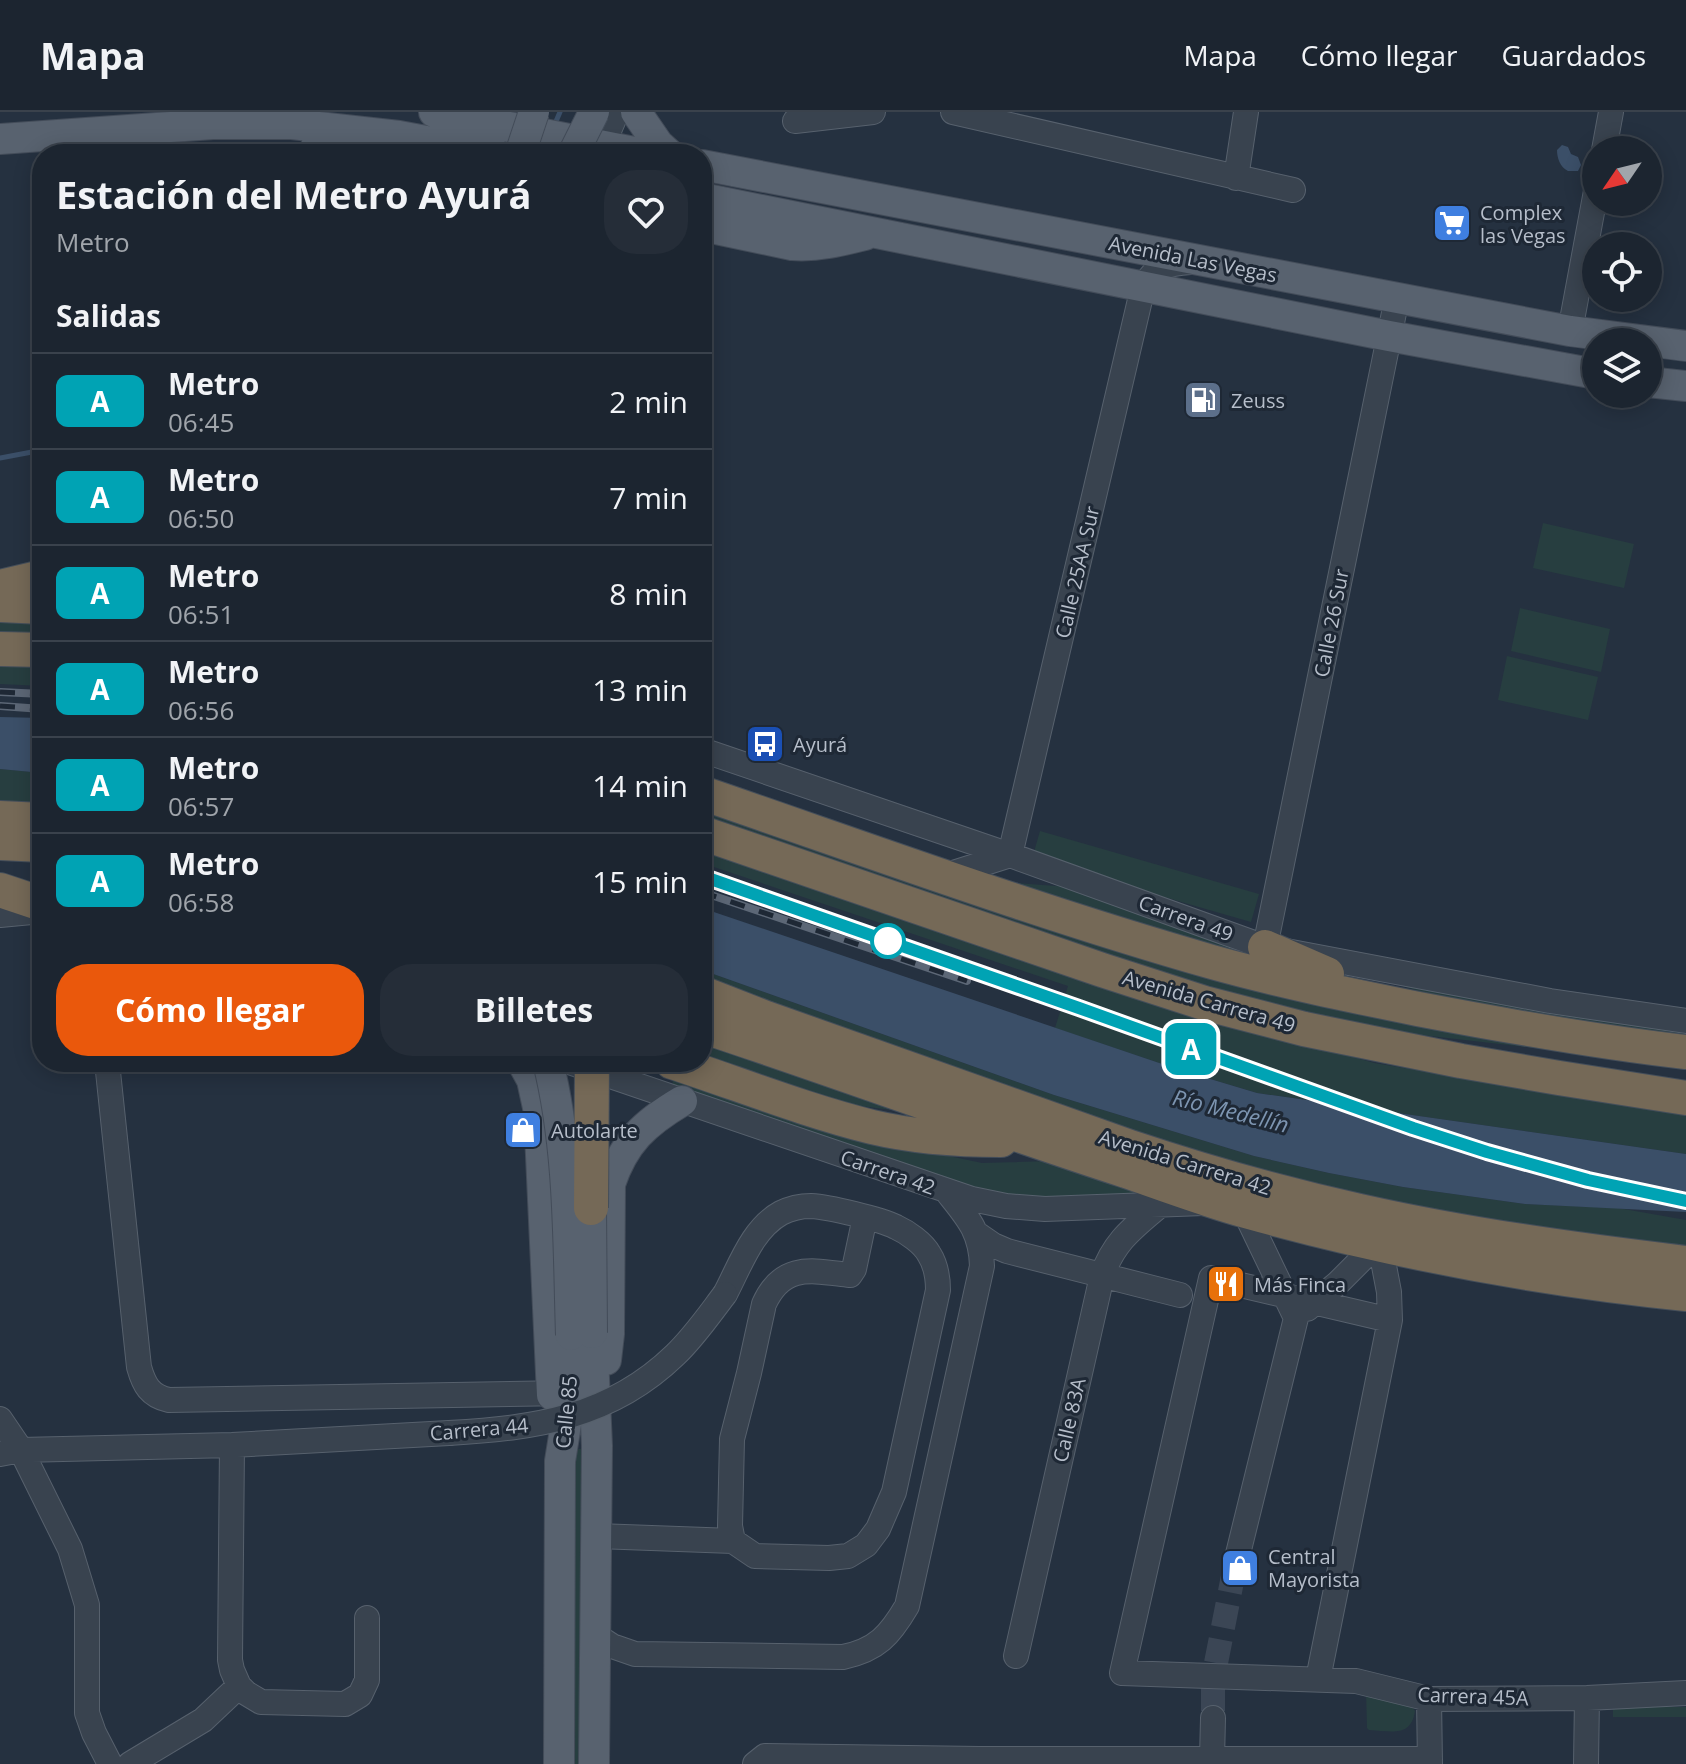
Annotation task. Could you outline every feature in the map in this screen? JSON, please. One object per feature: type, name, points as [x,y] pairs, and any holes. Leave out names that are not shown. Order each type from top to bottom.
[{"type":"highway","points":[[0,605],[28,587]]},
{"type":"highway","points":[[0,649],[32,650]]},
{"type":"highway","name":"Avenida Carrera 49","points":[[712,796],[1030,905],[1212,962],[1299,984],[1513,1028],[1686,1052]]},
{"type":"highway","points":[[0,818],[32,820]]},
{"type":"highway","name":"Avenida Carrera 49","points":[[712,836],[1204,1003],[1304,1029],[1461,1061],[1686,1098]]},
{"type":"highway","points":[[0,843],[32,845]]},
{"type":"highway","points":[[0,879],[32,879]]},
{"type":"highway","points":[[0,890],[32,901]]},
{"type":"highway","points":[[1265,947],[1393,1004]]},
{"type":"highway","name":"Avenida Carrera 42","points":[[712,997],[1181,1164],[1360,1211],[1494,1237],[1686,1263]]},
{"type":"highway","name":"Avenida Carrera 42","points":[[712,1029],[1233,1207],[1378,1245],[1532,1273],[1686,1294]]},
{"type":"highway","points":[[1461,1061],[1686,1060]]},
{"type":"highway","points":[[593,1072],[600,1196]]},
{"type":"highway","points":[[701,1072],[817,1112],[874,1127],[964,1140],[1030,1140]]},
{"type":"main road","points":[[434,112],[496,130]]},
{"type":"main road","points":[[571,144],[594,112]]},
{"type":"main road","points":[[636,112],[658,144]]},
{"type":"main road","points":[[257,124],[326,144]]},
{"type":"main road","points":[[0,139],[176,126],[257,124],[329,127],[399,136],[496,130],[530,133],[564,144]]},
{"type":"main road","name":"Avenida Las Vegas","points":[[712,167],[1570,331],[1686,346]]},
{"type":"main road","name":"Avenida Las Vegas","points":[[712,200],[1389,336],[1582,371]]},
{"type":"main road","points":[[712,228],[792,245],[826,244],[875,233]]},
{"type":"main road","points":[[1662,383],[1686,386]]},
{"type":"main road","points":[[528,1072],[537,1097],[561,1393]]},
{"type":"main road","name":"Calle 85","points":[[550,1072],[563,1151],[581,1334],[597,1446],[594,1764]]},
{"type":"main road","name":"Calle 85","points":[[559,1764],[561,1393],[581,1334],[600,1196],[570,1072]]},
{"type":"main road","points":[[600,1196],[635,1136],[682,1101]]},
{"type":"main road","points":[[539,1135],[553,1115],[572,1112],[588,1116],[606,1139],[600,1196],[609,1334],[597,1446]]},
{"type":"street","points":[[604,144],[617,112]]},
{"type":"street","points":[[795,121],[873,112]]},
{"type":"street","points":[[953,112],[1293,190]]},
{"type":"street","points":[[1236,178],[1246,112]]},
{"type":"street","points":[[1607,136],[1611,112]]},
{"type":"street","points":[[1570,331],[1591,216]]},
{"type":"street","points":[[1143,287],[1157,270],[1167,264],[1201,261]]},
{"type":"street","name":"Calle 25AA Sur","points":[[1010,855],[1143,287]]},
{"type":"street","name":"Calle 26 Sur","points":[[1265,947],[1397,298]]},
{"type":"street","name":"Carrera 49","points":[[712,753],[1010,855],[1265,947],[1535,999],[1686,1021]]},
{"type":"street","points":[[944,876],[1010,855]]},
{"type":"street","points":[[0,915],[32,912]]},
{"type":"street","name":"Carrera 44","points":[[108,1072],[137,1352],[143,1382],[148,1390],[169,1400],[561,1393]]},
{"type":"street","name":"Carrera 42","points":[[597,1072],[948,1193],[1006,1206],[1045,1209],[1160,1205],[1233,1207]]},
{"type":"street","points":[[595,1635],[612,1646],[635,1654],[843,1657],[877,1645],[895,1627],[907,1606],[982,1266],[977,1234],[948,1193]]},
{"type":"street","name":"Calle 83A","points":[[1016,1656],[1102,1276],[1113,1249],[1160,1205]]},
{"type":"street","name":"Carrera 44","points":[[11,1452],[232,1445],[500,1430],[546,1423],[583,1413],[618,1395],[647,1378],[675,1355],[725,1294],[753,1241],[765,1225],[779,1214],[795,1207],[812,1206],[896,1227],[929,1254],[938,1278],[938,1290],[891,1502],[878,1529],[866,1545],[848,1556],[829,1558],[755,1556],[733,1541]]},
{"type":"street","points":[[1233,1207],[1286,1295],[1296,1318],[1235,1566]]},
{"type":"street","points":[[597,1536],[733,1541],[730,1526],[732,1439],[768,1294],[784,1278],[805,1270],[853,1273],[865,1217]]},
{"type":"street","points":[[977,1234],[1007,1251],[1180,1295]]},
{"type":"street","points":[[1296,1318],[1378,1245],[1389,1292],[1390,1320],[1318,1679]]},
{"type":"street","name":"Carrera 45A","points":[[1286,1295],[1211,1278],[1122,1673],[1356,1681],[1429,1699],[1587,1698],[1686,1693]]},
{"type":"street","points":[[1286,1295],[1390,1320]]},
{"type":"street","points":[[0,1419],[11,1452],[70,1549],[87,1605],[87,1713],[110,1764]]},
{"type":"street","points":[[232,1445],[230,1660],[239,1686],[261,1702],[345,1704],[360,1695],[367,1680],[367,1618]]},
{"type":"street","points":[[130,1764],[203,1720],[239,1686]]},
{"type":"street","points":[[1586,1764],[1587,1698]]},
{"type":"street","points":[[756,1764],[765,1756],[980,1762],[1212,1759],[1430,1761],[1429,1699]]},
{"type":"street","points":[[1212,1759],[1213,1718]]},
{"type":"green space","points":[[1543,523],[1634,544],[1624,588],[1533,568]]},
{"type":"green space","points":[[1520,608],[1610,629],[1601,672],[1511,651]]},
{"type":"green space","points":[[0,619],[32,620],[32,641],[0,639]]},
{"type":"green space","points":[[1507,656],[1598,677],[1588,720],[1498,700]]},
{"type":"green space","points":[[0,664],[32,665],[32,686],[0,684]]},
{"type":"green space","points":[[0,769],[32,772],[32,810],[0,808]]},
{"type":"green space","points":[[712,808],[1562,1051],[1421,1035],[1316,1018],[1130,963],[712,820]]},
{"type":"green space","points":[[1040,831],[1259,894],[1251,922],[1032,859]]},
{"type":"green space","points":[[712,850],[1199,1012],[1374,1063],[1686,1114],[1686,1154],[1257,1093],[1055,1028],[1068,986],[712,866]]},
{"type":"green space","points":[[990,881],[1069,887],[1225,940],[1256,962]]},
{"type":"green space","points":[[712,974],[1054,1095],[1254,1156],[1403,1187],[1525,1204],[1618,1208],[1686,1220],[1686,1253],[1538,1234],[1240,1170],[712,986]]},
{"type":"green space","points":[[1375,978],[1686,1027],[1686,1040],[1450,1000]]},
{"type":"green space","points":[[712,1041],[909,1112],[843,1104],[712,1060]]},
{"type":"green space","points":[[672,1076],[878,1141],[982,1163],[1051,1161],[1166,1195],[1040,1199],[992,1194],[673,1087]]},
{"type":"green space","points":[[572,1449],[587,1449],[584,1764],[569,1764]]},
{"type":"green space","points":[[1366,1690],[1410,1704],[1415,1711],[1409,1726],[1392,1732],[1369,1730]]},
{"type":"green space","points":[[1613,1707],[1686,1707],[1686,1717],[1613,1717]]},
{"type":"water","points":[[1562,145],[1578,157],[1581,165],[1578,171],[1568,171],[1561,165],[1557,150]]},
{"type":"water","points":[[0,717],[32,718],[32,772],[0,769]]},
{"type":"water","name":"Río Medellín","points":[[712,911],[1177,1069],[1257,1093],[1686,1154],[1686,1212],[1525,1204],[1403,1187],[1254,1156],[1054,1095],[712,974]]},
{"type":"waterway","points":[[554,126],[560,112]]},
{"type":"waterway","points":[[0,458],[32,452]]},
{"type":"tunnel","points":[[1216,1663],[1235,1566]]},
{"type":"tunnel","points":[[1213,1687],[1213,1718]]},
{"type":"railway","points":[[0,692],[32,694]]},
{"type":"railway","points":[[0,706],[32,708]]},
{"type":"railway","points":[[712,880],[1413,1128],[1588,1180],[1686,1200]]},
{"type":"railway","points":[[712,895],[967,981]]},
{"type":"metro line","name":"A","points":[[712,880],[1413,1128],[1588,1180],[1686,1201]]},
{"type":"place","name":"Complex las Vegas","points":[[1452,223]]},
{"type":"place","name":"Zeuss","points":[[1203,400]]},
{"type":"place","name":"Ayurá","points":[[765,744]]},
{"type":"place","name":"Autolarte","points":[[523,1130]]},
{"type":"place","name":"Más Finca","points":[[1226,1284]]},
{"type":"place","name":"Central Mayorista","points":[[1240,1568]]}]
